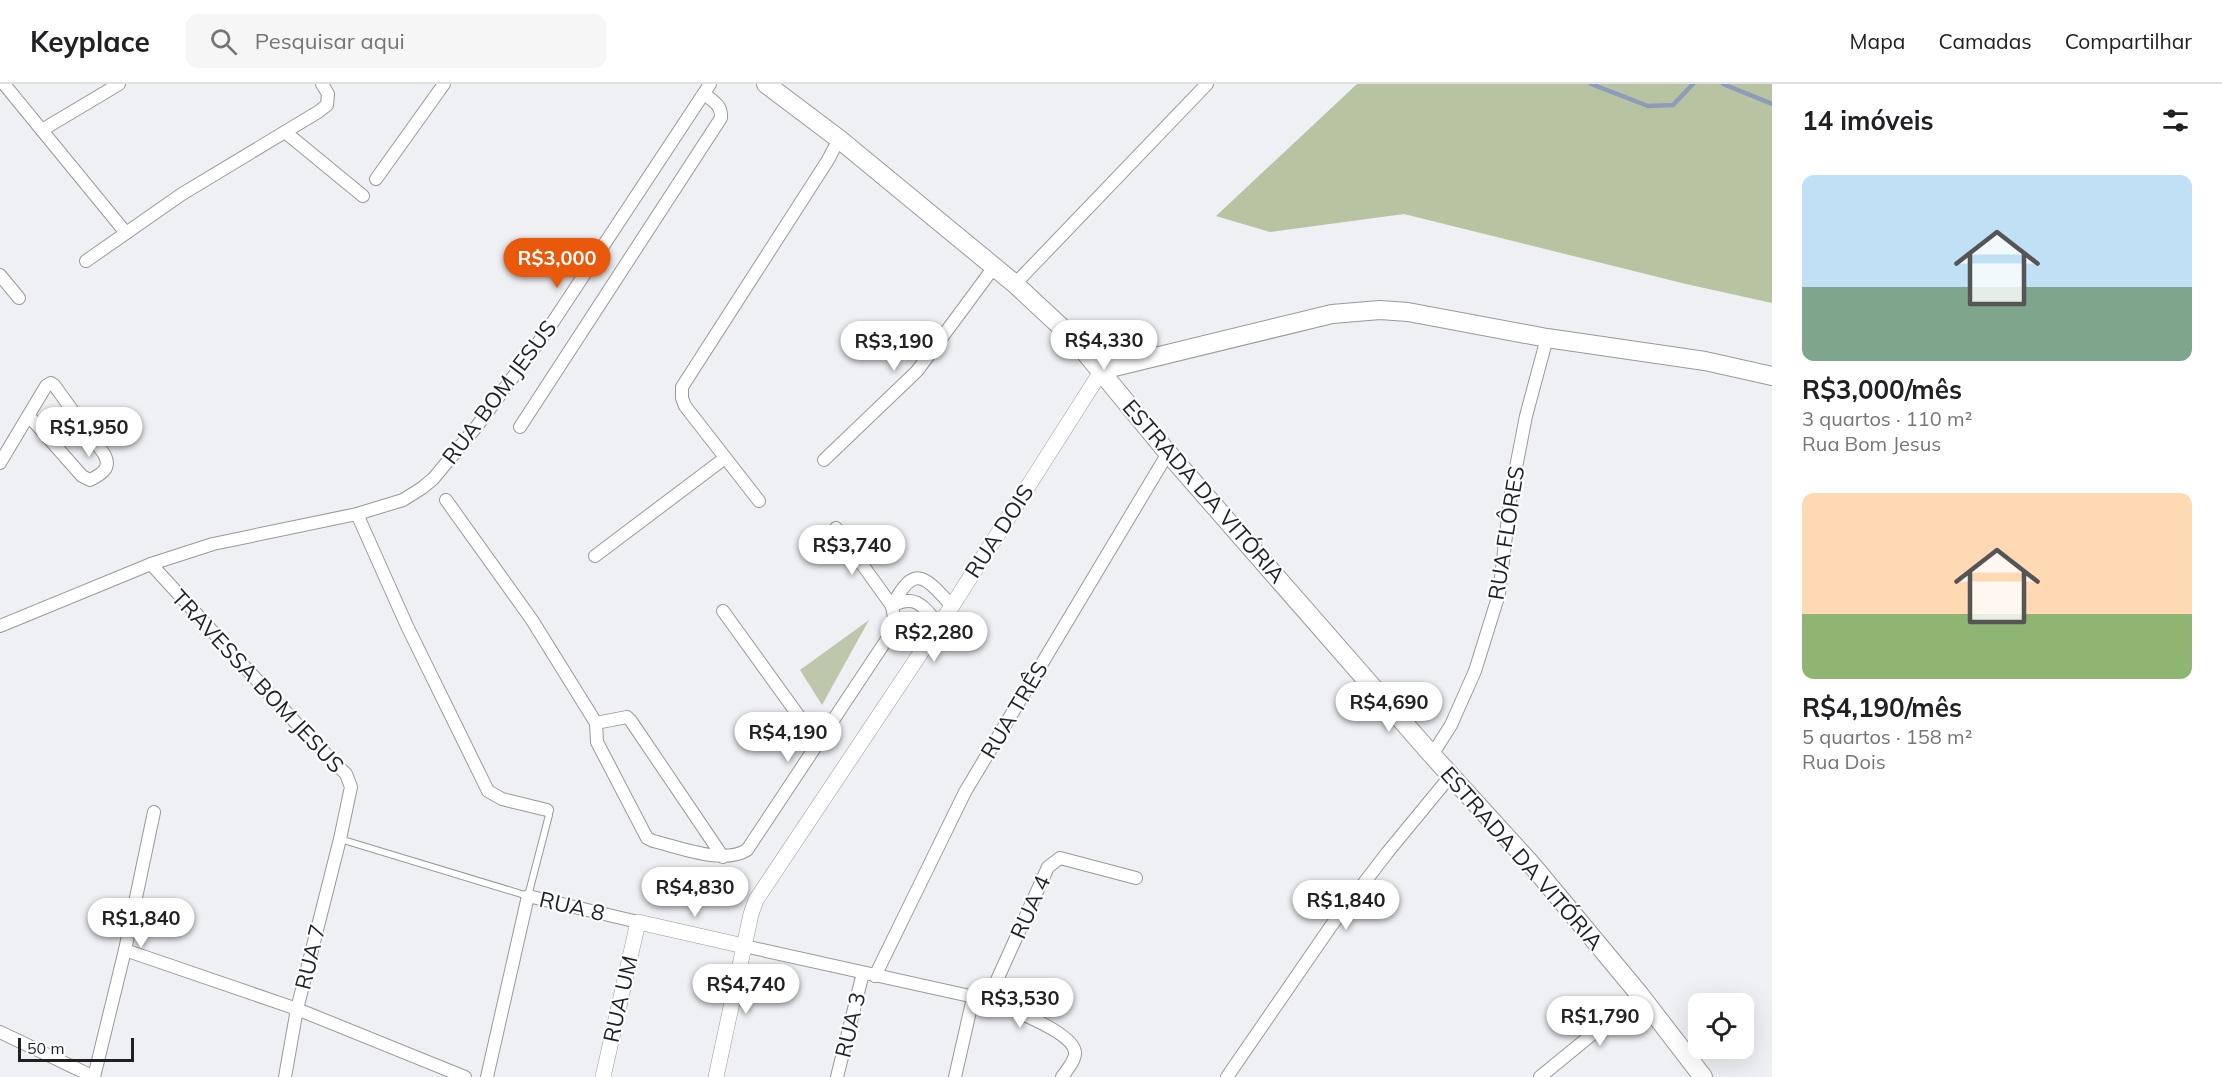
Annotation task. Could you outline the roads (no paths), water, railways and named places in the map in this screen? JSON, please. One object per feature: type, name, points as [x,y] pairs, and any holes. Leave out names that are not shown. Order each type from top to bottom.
[{"type":"main road","name":"ESTRADA DA VITÓRIA","points":[[766,84],[839,139],[1015,284],[1074,339],[1102,370],[1168,453],[1432,755],[1452,774],[1532,865],[1640,995],[1703,1077]]},
{"type":"main road","points":[[1102,370],[1131,365],[1332,314],[1356,311],[1408,312],[1547,338],[1705,361],[1772,376]]},
{"type":"main road","points":[[1119,393],[1120,380],[1131,365]]},
{"type":"street","points":[[4,84],[126,233]]},
{"type":"street","points":[[42,130],[118,84]]},
{"type":"street","points":[[86,261],[182,194],[318,112],[327,105],[328,94],[322,84]]},
{"type":"street","points":[[376,179],[444,84]]},
{"type":"street","points":[[1015,284],[1207,84]]},
{"type":"street","points":[[520,427],[721,118],[722,110],[707,89]]},
{"type":"street","name":"RUA BOM JESUS","points":[[0,626],[151,564],[213,544],[357,514],[403,500],[416,493],[433,479],[477,426],[549,328],[707,89]]},
{"type":"street","points":[[285,132],[363,196]]},
{"type":"street","points":[[759,501],[685,406],[681,398],[682,387],[828,160],[839,139]]},
{"type":"street","points":[[824,460],[917,371],[994,267]]},
{"type":"street","points":[[0,274],[20,298]]},
{"type":"street","name":"RUA FLÔRES","points":[[1432,755],[1451,725],[1475,671],[1498,594],[1511,493],[1526,416],[1547,338]]},
{"type":"street","name":"RUA DOIS","points":[[716,1077],[756,900],[952,606],[1102,370]]},
{"type":"street","points":[[0,464],[46,386],[51,383],[105,454],[108,460],[107,468],[90,480],[87,479],[29,416]]},
{"type":"street","name":"RUA TRÊS","points":[[875,976],[965,792],[1168,453]]},
{"type":"street","points":[[595,556],[724,458]]},
{"type":"street","points":[[446,500],[532,620],[596,723],[597,742],[647,838],[723,857],[738,856],[747,850],[891,636],[894,624],[892,606],[836,528]]},
{"type":"street","points":[[357,514],[406,626],[488,791],[502,799],[547,810]]},
{"type":"street","name":"TRAVESSA BOM JESUS","points":[[151,564],[306,734],[346,774],[351,787],[340,839]]},
{"type":"street","points":[[892,606],[903,586],[919,578],[926,579],[952,606]]},
{"type":"street","points":[[892,606],[904,600],[916,602],[926,609],[939,625]]},
{"type":"street","points":[[723,611],[819,744]]},
{"type":"street","points":[[596,723],[621,717],[627,717],[631,721],[723,857]]},
{"type":"street","points":[[1227,1077],[1331,926],[1452,774]]},
{"type":"street","points":[[0,1032],[94,1077],[125,950],[154,812]]},
{"type":"street","name":"RUA 7","points":[[285,1077],[297,1009],[340,839]]},
{"type":"street","name":"RUA 4","points":[[988,1000],[1048,867],[1055,860],[1060,858],[1136,878]]},
{"type":"street","points":[[488,1077],[528,896]]},
{"type":"street","name":"RUA 8","points":[[528,896],[988,1000],[1055,1030],[1070,1043],[1075,1051],[1074,1056],[1062,1077]]},
{"type":"street","name":"RUA UM","points":[[603,1077],[638,921]]},
{"type":"street","points":[[125,950],[297,1009],[465,1077]]},
{"type":"street","name":"RUA 3","points":[[837,1077],[862,973]]},
{"type":"street","points":[[1540,1077],[1640,995]]},
{"type":"street","points":[[955,1077],[973,998]]},
{"type":"lane","points":[[528,896],[549,815],[547,810]]},
{"type":"lane","name":"RUA 8","points":[[340,839],[528,896]]},
{"type":"waterway","points":[[1591,84],[1648,106],[1673,105],[1693,84]]},
{"type":"waterway","points":[[1723,84],[1772,104]]}]
